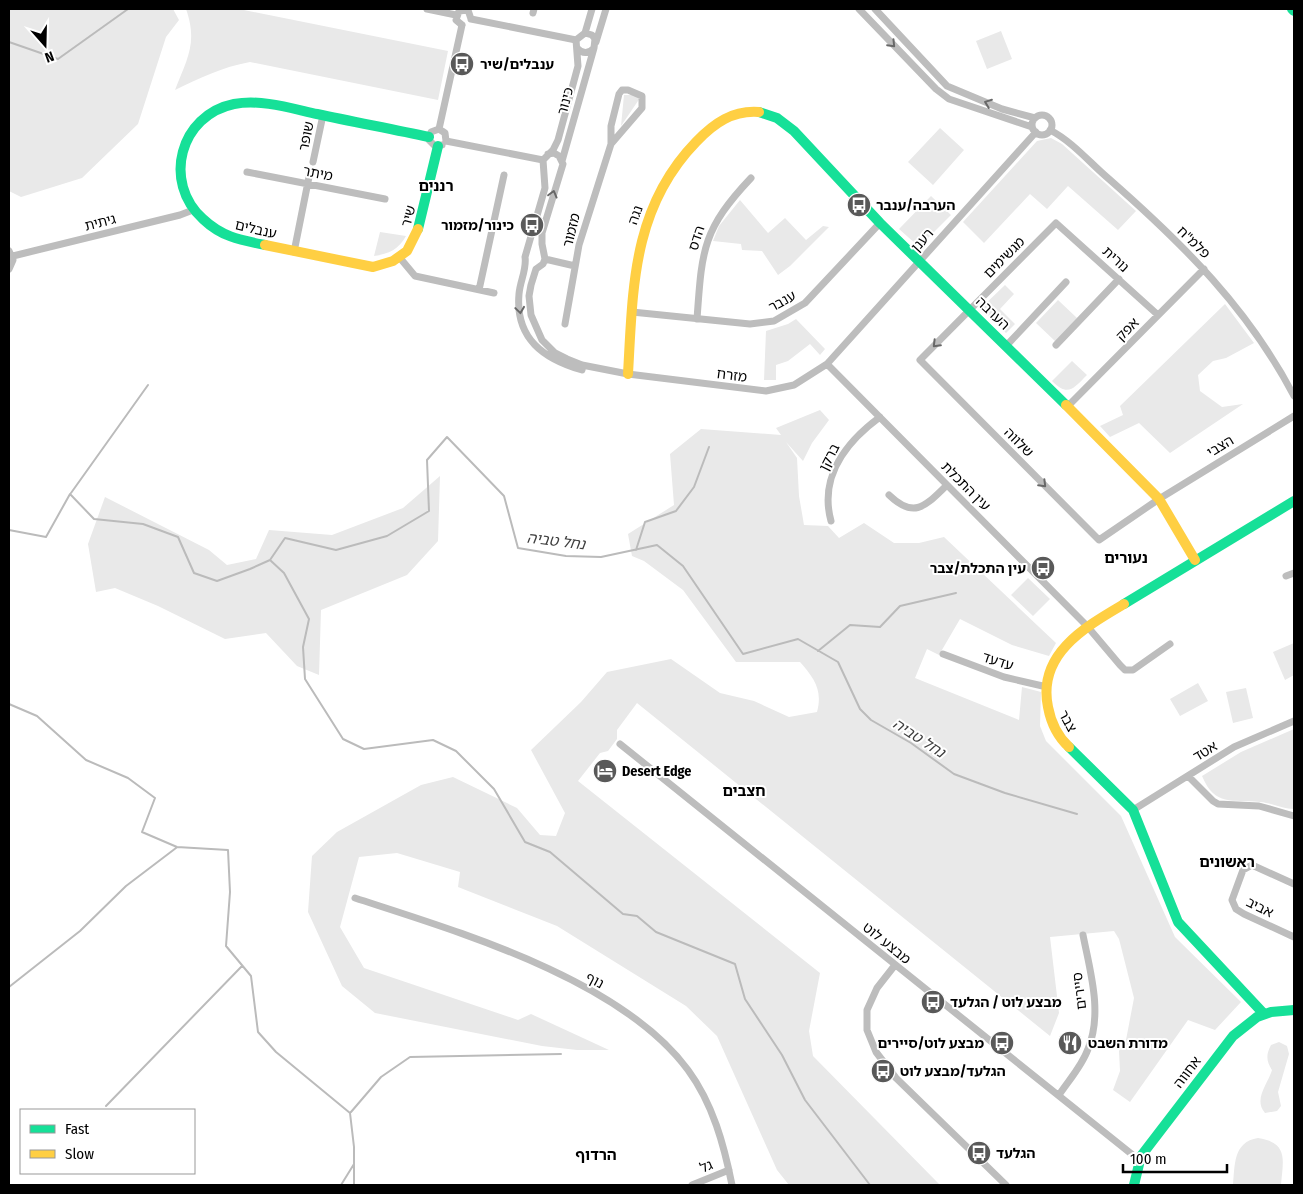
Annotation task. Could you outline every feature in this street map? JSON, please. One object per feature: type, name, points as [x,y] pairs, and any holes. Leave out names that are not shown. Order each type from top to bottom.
[{"type":"street","points":[[427,9],[456,15]]},
{"type":"street","points":[[456,15],[463,9],[469,12],[471,19]]},
{"type":"street","points":[[471,19],[576,40],[585,33],[592,9]]},
{"type":"street","name":"כינור","points":[[562,161],[606,9]]},
{"type":"street","points":[[859,9],[936,90],[948,99],[1034,130],[1042,135],[1050,130],[1052,124],[1050,118],[1041,115],[1035,118],[1002,108],[947,86],[875,9]]},
{"type":"street","points":[[456,15],[458,22],[462,25]]},
{"type":"street","points":[[462,25],[467,24],[471,19]]},
{"type":"street","points":[[439,129],[462,25]]},
{"type":"street","points":[[576,40],[577,48],[585,53],[595,45],[592,35],[585,33]]},
{"type":"street","name":"כינור","points":[[545,157],[558,140],[578,66],[577,48]]},
{"type":"street","name":"מזמור","points":[[565,324],[584,225],[611,144],[612,126],[619,94],[622,90],[628,90],[642,96],[642,108],[611,144]]},
{"type":"street","name":"ענבלים","points":[[400,258],[374,267],[226,237],[200,219],[193,210],[183,190],[178,161],[188,135],[209,113],[228,105],[250,101],[429,137]]},
{"type":"street","name":"הערבה","points":[[750,110],[768,114],[784,121],[880,223],[1007,345],[1159,499],[1195,560]]},
{"type":"street","name":"נגה","points":[[628,374],[638,259],[646,222],[663,186],[686,153],[711,126],[726,116],[750,110]]},
{"type":"street","name":"שופר","points":[[313,162],[323,115]]},
{"type":"street","points":[[1034,130],[1035,118]]},
{"type":"street","points":[[439,129],[431,132],[430,142],[545,157],[556,154],[562,161],[542,233],[544,255],[538,267],[532,267],[527,263],[525,257],[545,188],[545,157]]},
{"type":"street","points":[[439,129],[445,134],[442,144]]},
{"type":"street","name":"רענן","points":[[827,364],[920,262],[1034,130]]},
{"type":"street","name":"פלמ\"ח","points":[[1050,130],[1072,146],[1130,198],[1204,269],[1251,324],[1294,396]]},
{"type":"street","name":"שיר","points":[[400,258],[412,244],[420,226],[442,144]]},
{"type":"street","points":[[544,168],[552,173],[560,170]]},
{"type":"street","name":"מיתר","points":[[247,172],[309,180],[384,199]]},
{"type":"street","points":[[479,290],[504,175]]},
{"type":"street","name":"הדס","points":[[697,319],[700,274],[708,237],[725,207],[751,178]]},
{"type":"street","points":[[294,252],[309,180]]},
{"type":"street","name":"גיתית","points":[[11,253],[180,215],[193,210]]},
{"type":"street","name":"ענבר","points":[[632,312],[750,324],[774,321],[784,317],[805,303],[880,223]]},
{"type":"street","name":"נורית","points":[[1056,223],[1158,315]]},
{"type":"street","name":"מגשימים","points":[[970,309],[1056,223]]},
{"type":"street","points":[[528,251],[536,248],[544,255],[575,266]]},
{"type":"street","points":[[9,269],[13,264],[11,253]]},
{"type":"street","points":[[400,258],[415,276],[494,293]]},
{"type":"street","name":"מזרח","points":[[527,263],[521,283],[519,307],[524,326],[534,345],[568,366],[583,370],[766,391],[794,385],[827,364]]},
{"type":"street","name":"מזרח","points":[[538,267],[531,285],[529,306],[533,323],[542,340],[555,353],[582,365],[628,374]]},
{"type":"street","name":"אפק","points":[[1067,407],[1204,269]]},
{"type":"street","points":[[1056,345],[1119,279]]},
{"type":"street","points":[[1007,345],[1066,282]]},
{"type":"street","name":"שלווה","points":[[970,309],[920,360],[1099,540],[1159,499]]},
{"type":"street","name":"עין התכלת","points":[[827,364],[1087,626],[1126,670],[1133,670],[1170,644]]},
{"type":"street","name":"הצבי","points":[[1159,499],[1294,416]]},
{"type":"street","name":"ברקן","points":[[831,521],[828,500],[836,466],[854,438],[880,418]]},
{"type":"street","points":[[889,495],[902,507],[918,509],[928,503],[947,485]]},
{"type":"street","name":"צבר","points":[[1264,1014],[1178,922],[1133,810],[1078,757],[1057,733],[1048,711],[1047,687],[1055,658],[1063,647],[1087,626],[1294,501]]},
{"type":"street","points":[[1286,576],[1294,573]]},
{"type":"street","name":"עדעד","points":[[943,654],[1004,677],[1047,687]]},
{"type":"street","name":"אטד","points":[[1133,810],[1250,739],[1294,722]]},
{"type":"street","name":"מבצע לוט","points":[[620,744],[1139,1160]]},
{"type":"street","points":[[1188,776],[1212,801],[1218,804],[1259,806],[1294,816]]},
{"type":"street","name":"אביב","points":[[1294,884],[1252,865],[1243,870],[1232,900],[1236,909],[1294,937]]},
{"type":"street","name":"נוף","points":[[355,898],[492,945],[577,984],[632,1016],[660,1038],[688,1070],[715,1121],[732,1185]]},
{"type":"street","name":"סיירים","points":[[1059,1095],[1087,1051],[1093,1036],[1093,996],[1083,935]]},
{"type":"street","points":[[895,965],[876,988],[867,1010],[868,1030],[876,1052],[896,1078],[1006,1185]]},
{"type":"street","name":"אחווה","points":[[1134,1185],[1139,1160],[1229,1040],[1245,1025],[1264,1014],[1294,1010]]},
{"type":"street","name":"גל","points":[[692,1185],[729,1170]]},
{"type":"shaded area","points":[[9,9],[173,9],[179,20],[166,37],[138,124],[82,178],[21,197],[9,191]]},
{"type":"shaded area","points":[[186,9],[239,9],[448,51],[438,100],[250,62],[202,77],[175,90],[190,51],[191,32]]},
{"type":"shaded area","points":[[1001,31],[1012,59],[987,69],[976,41]]},
{"type":"shaded area","points":[[624,95],[633,95],[640,98],[621,126]]},
{"type":"shaded area","points":[[940,128],[964,150],[933,185],[908,162]]},
{"type":"shaded area","points":[[1051,138],[1062,144],[1136,211],[1118,230],[1068,186],[1047,209],[1030,194],[984,243],[963,222],[1037,141]]},
{"type":"shaded area","points":[[931,196],[951,215],[923,243],[917,245],[899,229]]},
{"type":"shaded area","points":[[740,200],[768,233],[785,218],[806,240],[823,226],[829,227],[790,266],[778,275],[762,251],[742,250],[741,244],[713,241],[719,226]]},
{"type":"shaded area","points":[[380,232],[406,236],[393,250],[374,256]]},
{"type":"shaded area","points":[[1005,285],[1014,294],[1000,309],[1015,324],[1006,333],[981,308]]},
{"type":"shaded area","points":[[1058,300],[1077,318],[1056,342],[1036,323]]},
{"type":"shaded area","points":[[1225,304],[1254,343],[1226,358],[1213,361],[1198,375],[1200,391],[1222,407],[1243,404],[1170,453],[1139,423],[1110,437],[1100,426],[1123,415],[1120,406]]},
{"type":"shaded area","points":[[796,319],[825,349],[820,355],[810,344],[788,361],[776,365],[776,380],[764,380],[766,331],[788,324]]},
{"type":"shaded area","points":[[1072,361],[1087,375],[1074,387],[1066,390],[1062,389],[1052,381]]},
{"type":"shaded area","points":[[820,410],[829,420],[812,443],[803,461],[786,442],[797,458],[799,496],[804,525],[828,526],[839,538],[864,523],[894,543],[919,543],[944,537],[1056,643],[1049,656],[1012,645],[960,619],[939,655],[927,649],[915,678],[1019,720],[1022,687],[1041,692],[1040,726],[1046,741],[1121,816],[1175,937],[1241,1002],[1215,1030],[1188,1020],[1130,1102],[1113,1090],[1120,1071],[1119,1051],[1126,1040],[1134,998],[1119,939],[1114,931],[1050,937],[1059,1013],[1050,1036],[637,703],[617,730],[617,739],[608,751],[600,753],[578,781],[820,973],[809,1031],[813,1056],[940,1185],[789,1185],[777,1170],[717,1036],[686,1006],[557,926],[458,887],[460,872],[397,853],[359,857],[340,927],[364,968],[518,1020],[531,1014],[609,1050],[577,1050],[542,1046],[375,1013],[342,986],[308,912],[312,856],[337,832],[421,785],[453,777],[517,808],[540,835],[556,836],[565,813],[531,750],[581,702],[607,672],[671,659],[720,693],[754,701],[789,717],[817,712],[819,697],[816,685],[800,662],[736,662],[683,590],[644,561],[632,556],[628,534],[674,505],[670,454],[701,429],[781,435],[776,428]]},
{"type":"shaded area","points":[[440,476],[438,541],[407,575],[321,610],[319,675],[297,666],[266,633],[225,639],[158,606],[115,588],[96,592],[88,544],[105,497],[209,550],[227,565],[256,559],[269,530],[332,535],[403,508]]},
{"type":"shaded area","points":[[1028,578],[1050,599],[1033,616],[1011,595]]},
{"type":"shaded area","points":[[1294,643],[1294,675],[1285,680],[1273,652]]},
{"type":"shaded area","points":[[1198,683],[1208,701],[1180,716],[1170,699]]},
{"type":"shaded area","points":[[1246,688],[1253,718],[1233,723],[1226,692]]},
{"type":"shaded area","points":[[1294,729],[1294,809],[1250,801],[1225,800],[1213,793],[1207,786],[1202,776],[1241,752]]},
{"type":"shaded area","points":[[1279,1042],[1287,1046],[1289,1054],[1278,1092],[1281,1106],[1277,1111],[1265,1113],[1260,1102],[1262,1092],[1272,1070],[1268,1061],[1268,1051],[1271,1045]]},
{"type":"shaded area","points":[[1258,1138],[1275,1144],[1282,1154],[1281,1185],[1233,1185],[1235,1162],[1240,1149],[1250,1140]]},
{"type":"waterway","points":[[9,42],[58,59],[128,9]]},
{"type":"waterway","points":[[71,493],[148,385]]},
{"type":"waterway","name":"נחל טביה","points":[[9,530],[46,537],[70,494],[94,519],[143,524],[178,537],[194,573],[217,581],[270,560],[285,538],[336,550],[387,536],[429,511],[427,460],[447,437],[504,496],[518,548],[566,556],[601,557],[657,545],[683,566],[743,654],[798,639],[838,662],[860,709],[871,720],[911,743],[954,774],[1005,793],[1077,814]]},
{"type":"waterway","points":[[636,550],[645,522],[676,511],[694,487],[709,447]]},
{"type":"waterway","points":[[270,560],[284,573],[309,619],[303,647],[305,679],[343,739],[364,749],[433,740],[456,751],[494,789],[525,842],[550,852],[623,914],[637,916],[656,932],[735,964],[745,999],[782,1055],[805,1100],[870,1185]]},
{"type":"waterway","points":[[818,651],[850,625],[880,627],[900,606],[956,593]]},
{"type":"waterway","points":[[9,704],[37,716],[86,760],[128,778],[155,798],[142,832],[177,847],[228,850],[230,892],[226,946],[251,976],[258,1032],[276,1052],[350,1113],[354,1147],[354,1185]]},
{"type":"waterway","points":[[9,987],[80,931],[126,886],[176,848]]},
{"type":"waterway","points":[[106,1106],[242,966]]},
{"type":"waterway","points":[[351,1112],[381,1077],[410,1057],[561,1054]]},
{"type":"waterway","points":[[341,1185],[354,1164]]},
{"type":"traffic: fast","points":[[265,245],[232,237],[217,230],[203,219],[190,204],[183,187],[181,169],[183,152],[190,135],[201,121],[215,111],[234,104],[265,103],[429,137]]},
{"type":"traffic: fast","points":[[759,112],[777,118],[794,131],[880,223],[1066,405]]},
{"type":"traffic: fast","points":[[418,229],[438,146]]},
{"type":"traffic: fast","points":[[1124,604],[1294,501]]},
{"type":"traffic: fast","points":[[1069,747],[1133,810],[1178,922],[1264,1014]]},
{"type":"traffic: fast","points":[[1134,1185],[1141,1156],[1233,1036],[1257,1017],[1271,1012],[1294,1010]]},
{"type":"traffic: slow","points":[[628,374],[632,311],[640,250],[659,194],[675,167],[710,129],[732,116],[741,113],[759,112]]},
{"type":"traffic: slow","points":[[265,245],[373,267],[393,261],[407,251],[418,229]]},
{"type":"traffic: slow","points":[[1066,405],[1159,499],[1195,560]]},
{"type":"traffic: slow","points":[[1069,747],[1058,734],[1049,713],[1047,688],[1050,672],[1057,657],[1067,644],[1094,622],[1124,604]]},
{"type":"place","name":"ענבלים/שיר","points":[[462,64]]},
{"type":"place","name":"הערבה/ענבר","points":[[859,205]]},
{"type":"place","name":"כינור/מזמור","points":[[532,225]]},
{"type":"place","name":"עין התכלת/צבר","points":[[1043,568]]},
{"type":"place","name":"Desert Edge","points":[[605,771]]},
{"type":"place","name":"מבצע לוט / הגלעד","points":[[933,1002]]},
{"type":"place","name":"מבצע לוט/סיירים","points":[[1002,1043]]},
{"type":"place","name":"מדורת השבט","points":[[1070,1043]]},
{"type":"place","name":"הגלעד/מבצע לוט","points":[[883,1071]]},
{"type":"place","name":"הגלעד","points":[[979,1153]]},
{"type":"district","name":"רננים","points":[[436,186]]},
{"type":"district","name":"נעורים","points":[[1126,558]]},
{"type":"district","name":"חצבים","points":[[744,791]]},
{"type":"district","name":"ראשונים","points":[[1227,862]]},
{"type":"district","name":"הרדוף","points":[[596,1155]]}]
